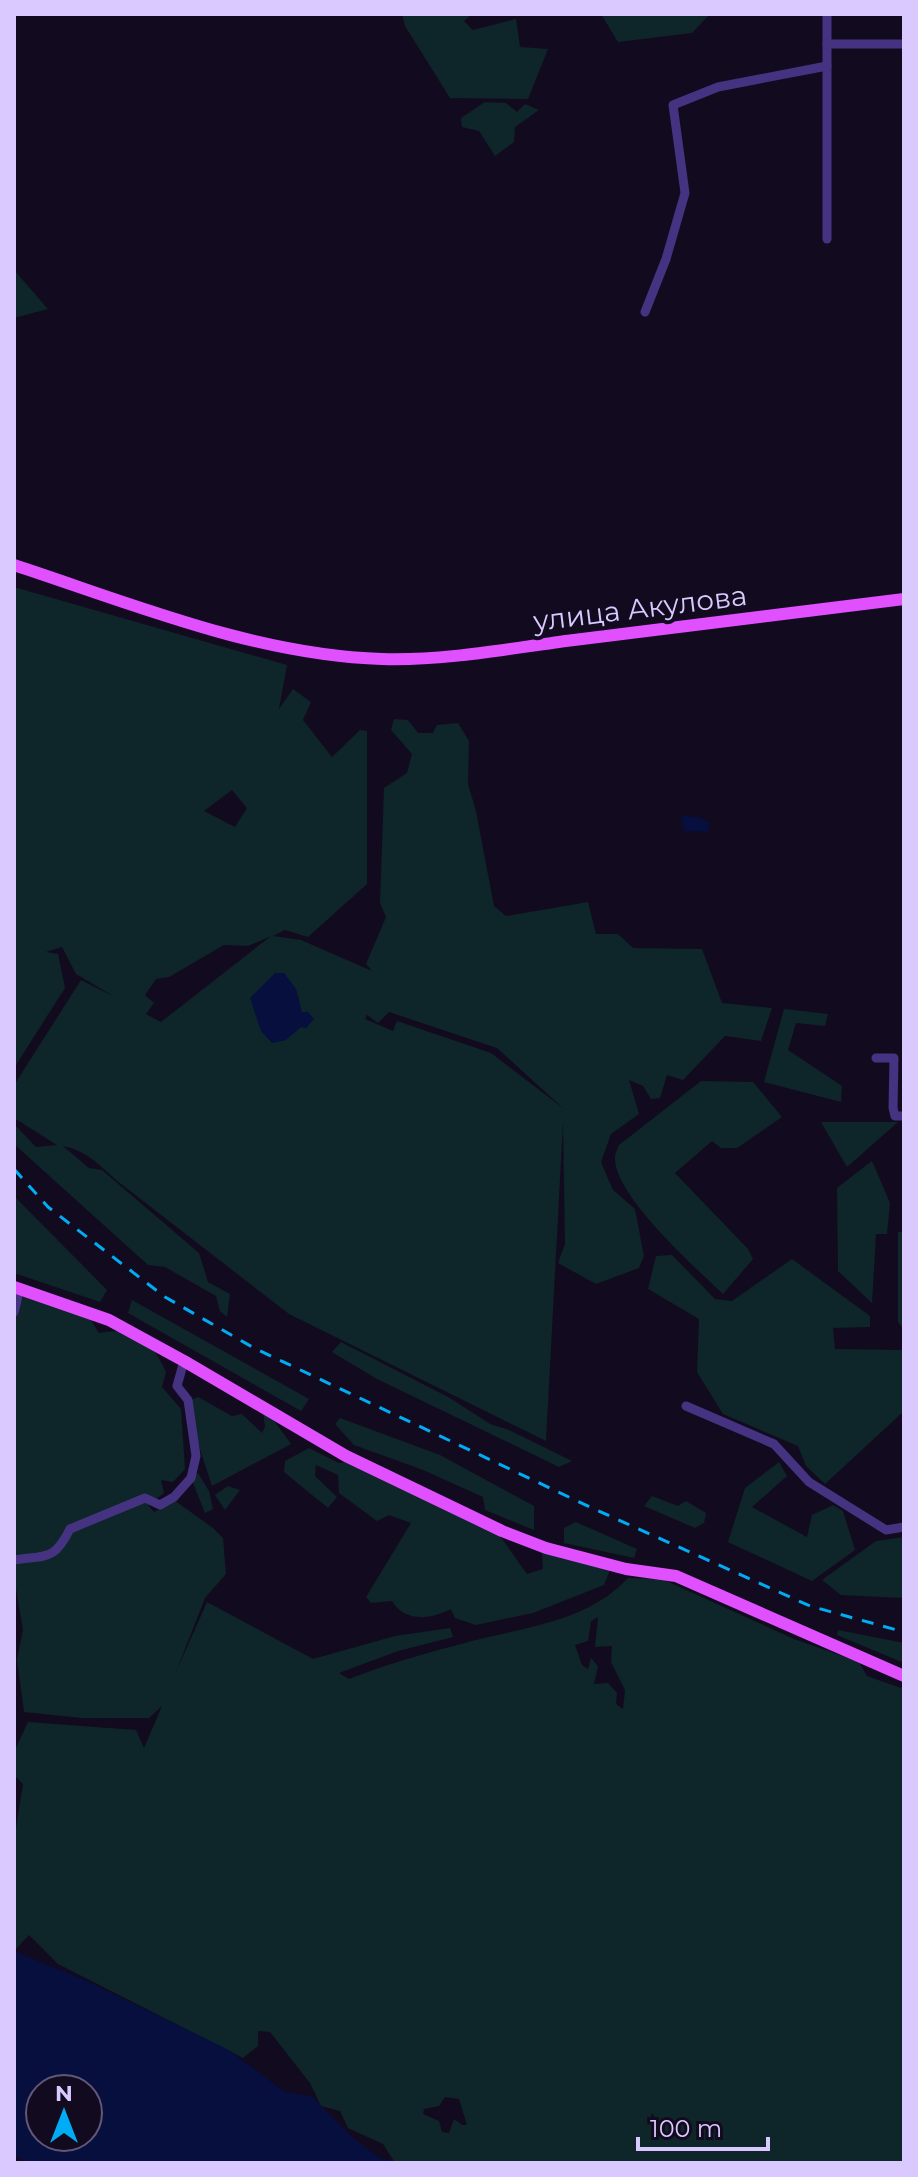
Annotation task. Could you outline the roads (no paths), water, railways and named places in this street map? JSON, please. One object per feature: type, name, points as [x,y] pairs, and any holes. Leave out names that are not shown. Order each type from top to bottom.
[{"type":"main road","name":"улица Акулова","points":[[14,565],[173,618],[248,639],[313,652],[381,659],[492,651],[904,599]]},
{"type":"main road","points":[[17,1288],[109,1320],[346,1456],[502,1531],[559,1552],[626,1569],[676,1576],[904,1676]]},
{"type":"street","points":[[827,14],[827,239]]},
{"type":"street","points":[[827,44],[904,44]]},
{"type":"street","points":[[645,312],[666,259],[685,193],[673,105],[718,87],[827,66]]},
{"type":"street","points":[[876,1058],[894,1058],[893,1108],[895,1116],[904,1116]]},
{"type":"street","points":[[14,1312],[17,1288]]},
{"type":"street","points":[[14,1560],[51,1554],[60,1548],[70,1529],[145,1498],[160,1505],[174,1497],[191,1478],[196,1456],[188,1400],[177,1386],[184,1361]]},
{"type":"street","points":[[686,1406],[774,1444],[809,1482],[886,1530],[904,1527]]},
{"type":"railway","points":[[14,1169],[48,1207],[165,1297],[254,1348],[592,1508],[810,1606],[904,1632]]}]
